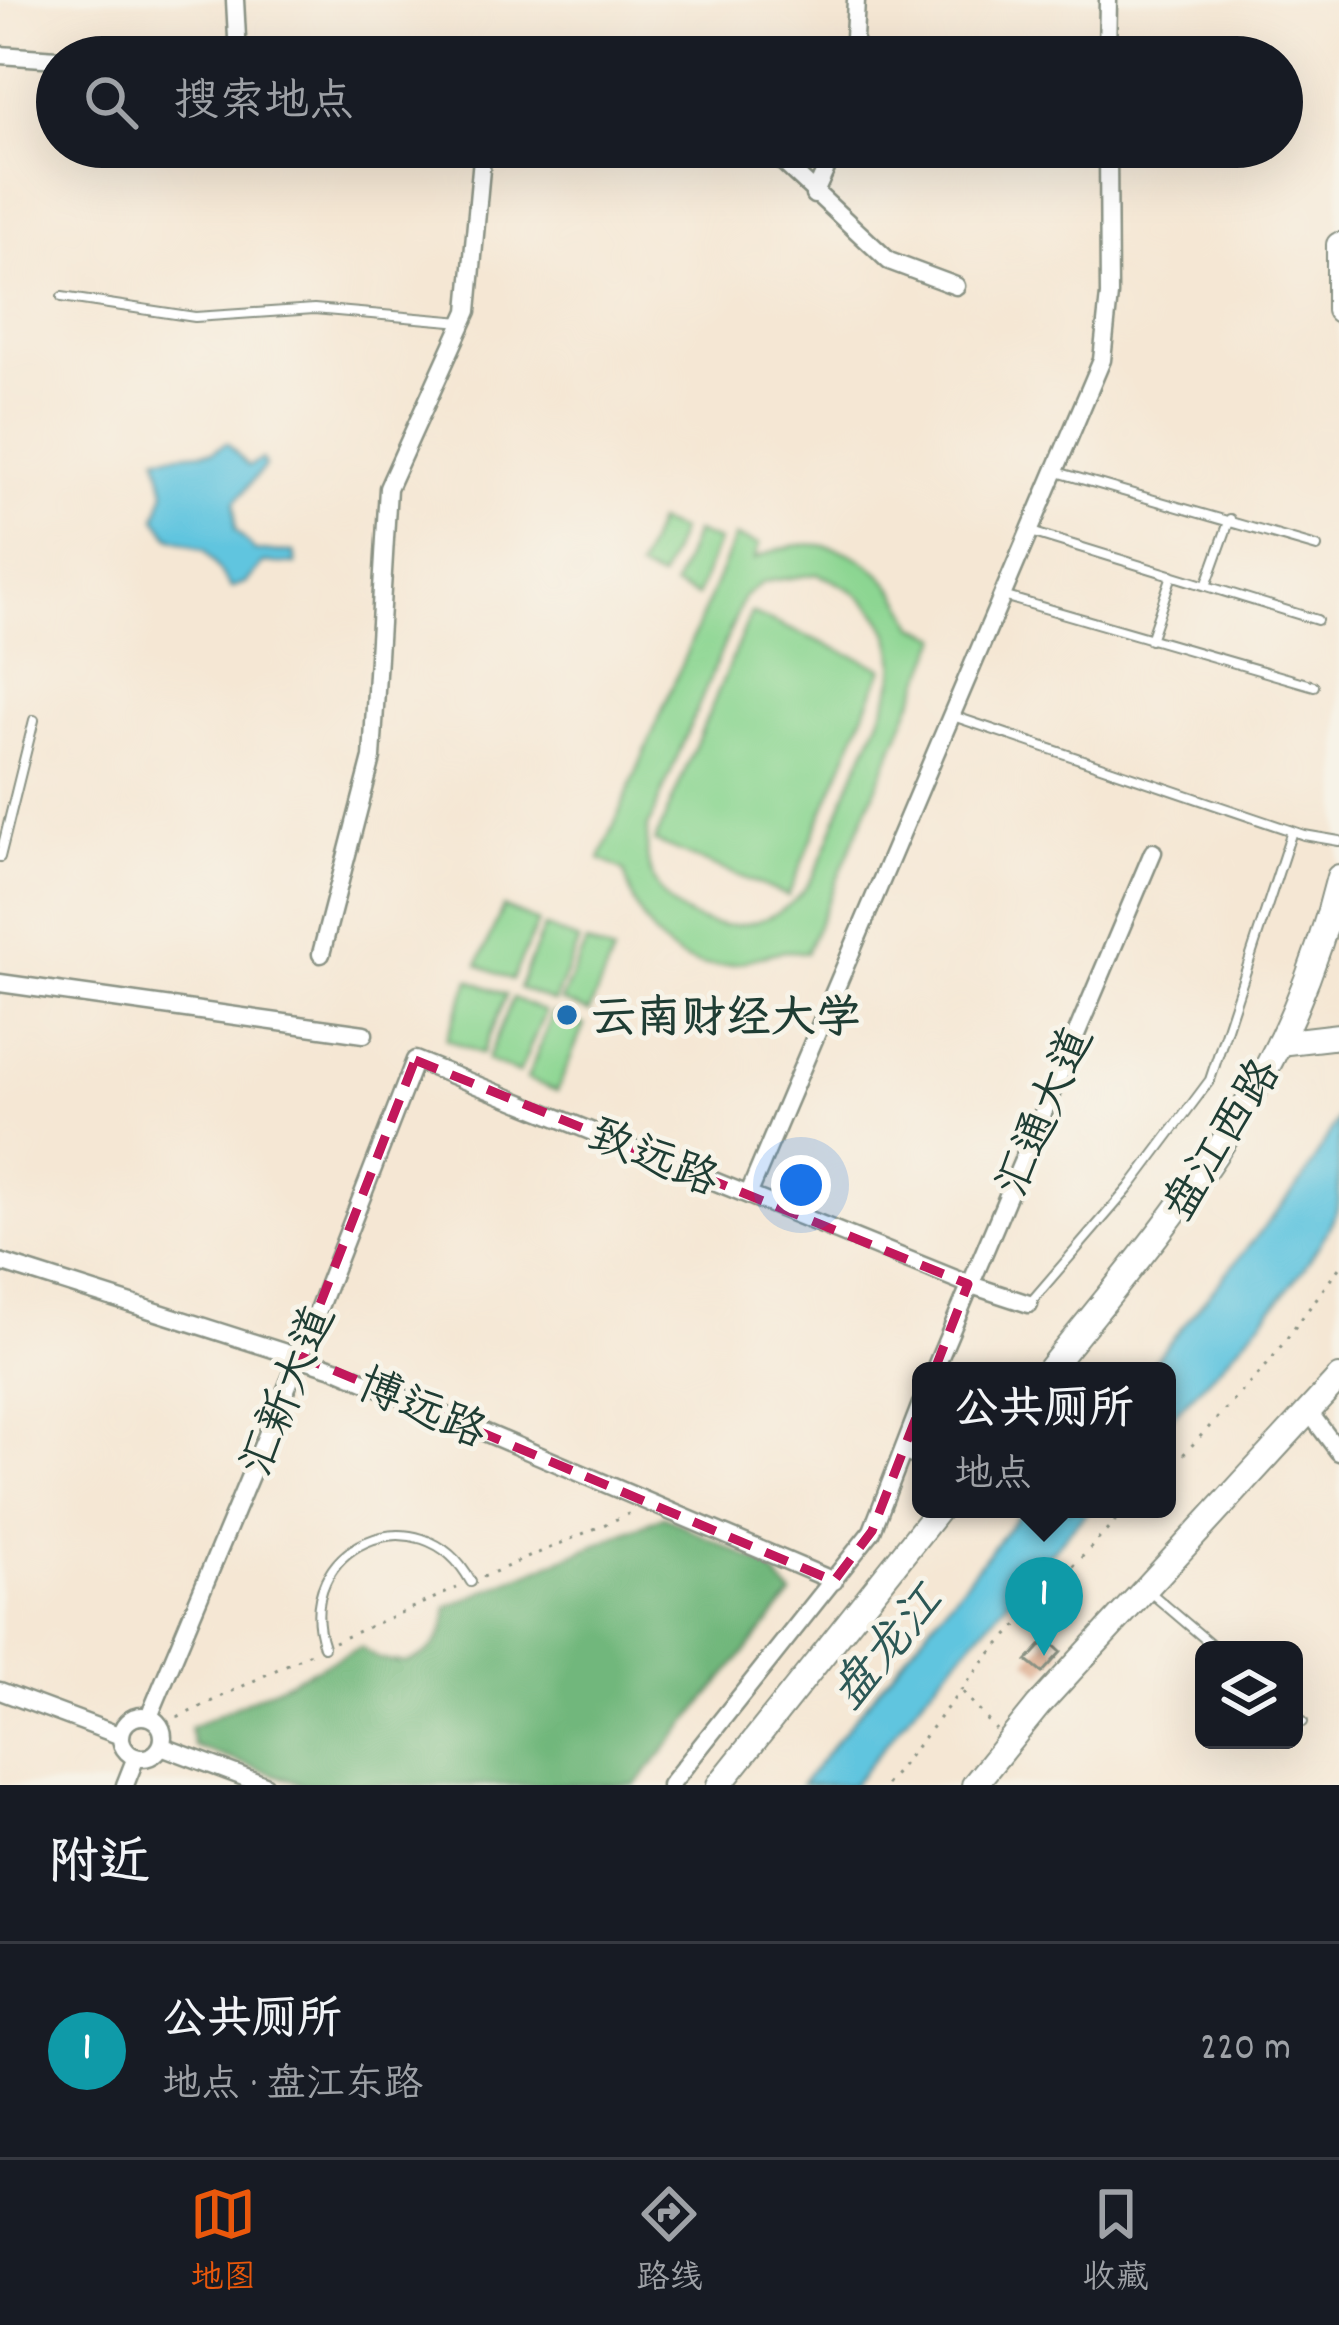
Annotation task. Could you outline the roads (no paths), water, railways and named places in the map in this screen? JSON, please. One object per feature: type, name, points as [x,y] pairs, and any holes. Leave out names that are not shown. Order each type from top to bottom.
[{"type":"street","points":[[235,0],[237,36]]},
{"type":"street","points":[[854,36],[856,0]]},
{"type":"street","points":[[1107,36],[1108,0]]},
{"type":"street","points":[[0,55],[36,58]]},
{"type":"street","points":[[322,954],[372,758],[388,488],[464,322],[481,168]]},
{"type":"street","points":[[788,168],[889,261],[956,286]]},
{"type":"street","points":[[814,195],[826,168]]},
{"type":"street","points":[[749,1192],[1057,472],[1106,345],[1108,168]]},
{"type":"street","points":[[1339,245],[1339,310]]},
{"type":"street","name":"汇通大道","points":[[938,1362],[1153,852]]},
{"type":"street","name":"盘江西路","points":[[1055,1362],[1201,1180],[1262,1083],[1339,877]]},
{"type":"street","points":[[0,982],[364,1034]]},
{"type":"street","points":[[1280,1043],[1339,1036]]},
{"type":"street","name":"致远路","points":[[415,1060],[968,1284],[1028,1304]]},
{"type":"street","name":"汇新大道","points":[[154,1722],[415,1060]]},
{"type":"street","name":"博远路","points":[[0,1262],[301,1356],[834,1581]]},
{"type":"street","points":[[974,1785],[1339,1378]]},
{"type":"street","points":[[1309,1412],[1339,1452]]},
{"type":"street","points":[[670,1785],[872,1531],[912,1427]]},
{"type":"street","points":[[719,1785],[932,1518]]},
{"type":"street","points":[[0,1691],[121,1736]]},
{"type":"street","points":[[128,1722],[154,1722],[160,1746],[151,1756],[136,1757],[125,1749],[121,1736],[128,1722]]},
{"type":"street","points":[[160,1746],[265,1785]]},
{"type":"street","points":[[125,1785],[136,1757]]},
{"type":"lane","points":[[62,297],[195,317],[314,309],[464,322]]},
{"type":"lane","points":[[1057,472],[1317,547]]},
{"type":"lane","points":[[1206,586],[1229,520]]},
{"type":"lane","points":[[1029,532],[1317,620]]},
{"type":"lane","points":[[1150,640],[1172,575]]},
{"type":"lane","points":[[1002,596],[1314,686]]},
{"type":"lane","points":[[952,715],[1292,831],[1339,841]]},
{"type":"lane","points":[[0,857],[34,720]]},
{"type":"lane","points":[[1028,1304],[1129,1188],[1210,1080],[1292,831]]},
{"type":"lane","points":[[901,1455],[912,1459]]},
{"type":"lane","points":[[324,1647],[317,1620],[321,1592],[342,1557],[365,1542],[392,1535],[420,1538],[445,1550],[471,1582]]},
{"type":"lane","points":[[1146,1589],[1207,1641]]},
{"type":"water","points":[[227,443],[248,466],[262,459],[265,466],[235,502],[235,530],[255,551],[294,552],[296,564],[263,563],[247,582],[231,588],[205,550],[170,537],[156,518],[165,491],[157,456],[213,451]]},
{"type":"water","points":[[1339,1117],[1339,1201],[1329,1227],[1265,1317],[1176,1412],[1176,1362],[1153,1362],[1303,1180]]},
{"type":"water","points":[[1017,1518],[1081,1518],[927,1692],[853,1785],[801,1785]]},
{"type":"place","name":"云南财经大学","points":[[567,1015]]},
{"type":"place","name":"公共厕所","points":[[1044,1656]]},
{"type":"water label","name":"盘龙江","points":[[885,1645]]}]
